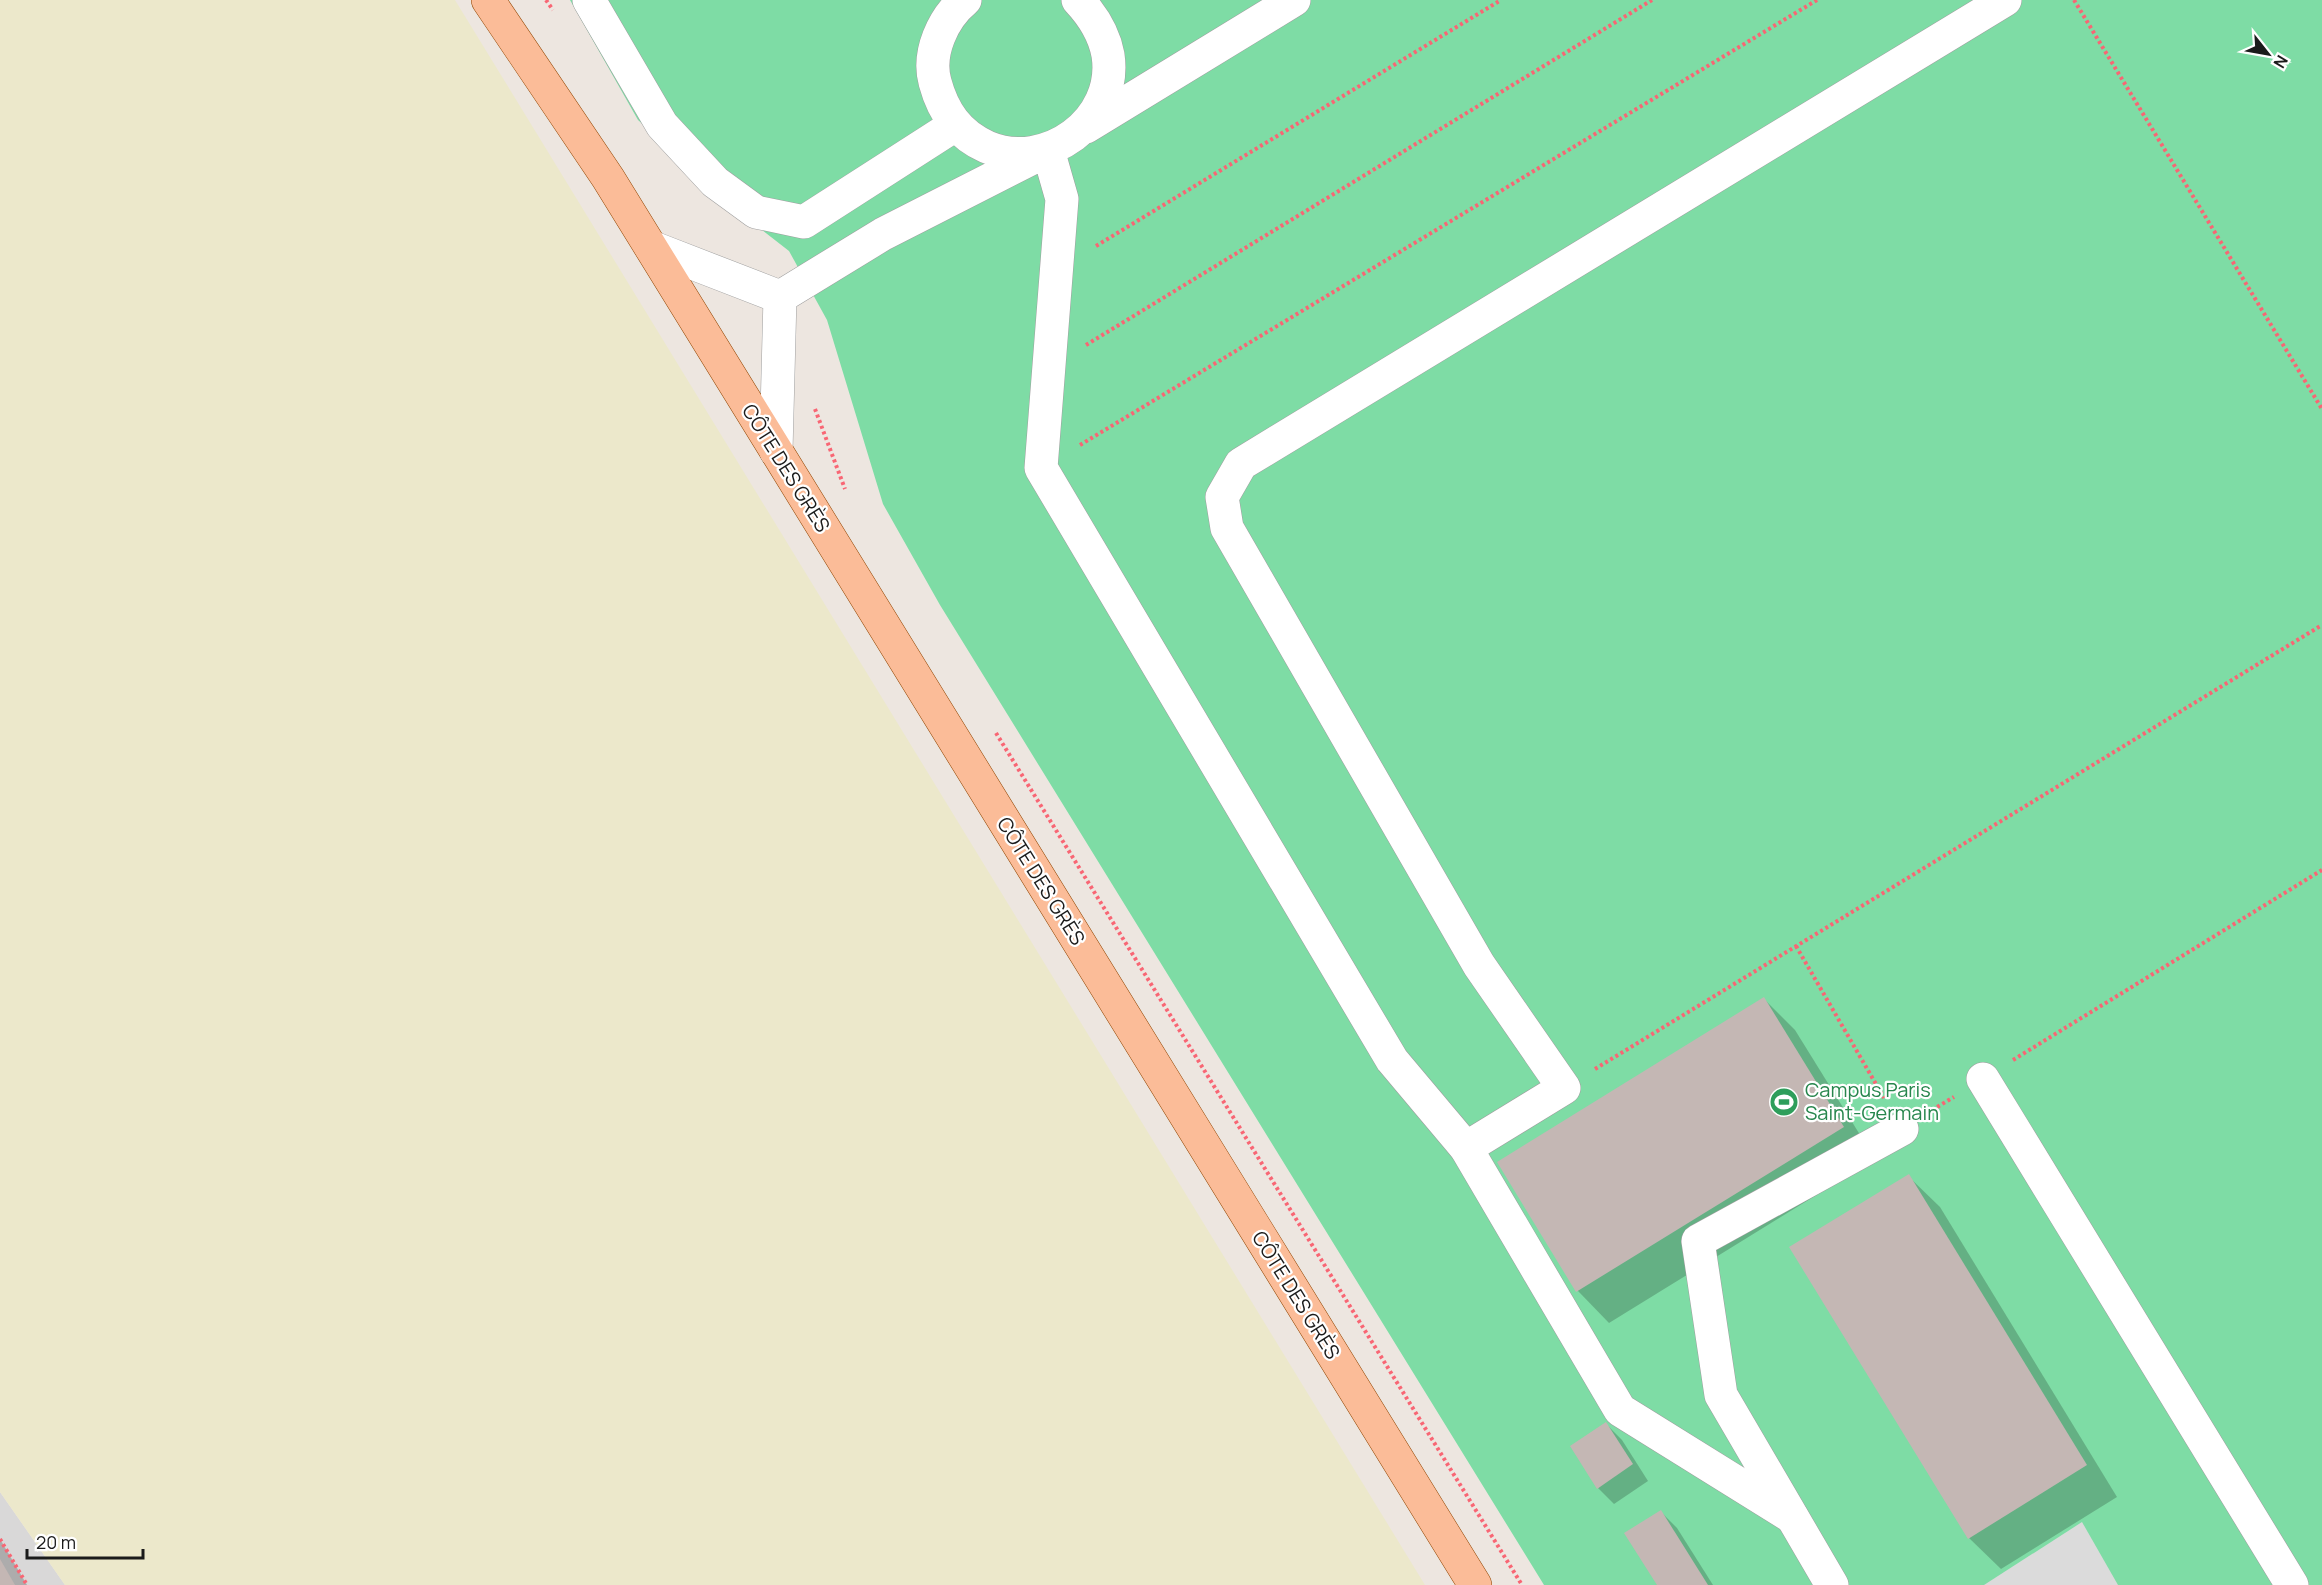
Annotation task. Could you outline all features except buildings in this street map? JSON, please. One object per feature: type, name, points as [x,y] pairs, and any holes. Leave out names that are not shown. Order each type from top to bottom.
[{"type":"main road","name":"CÔTE DES GRÈS","points":[[488,0],[608,178],[651,247],[1475,1585]]},
{"type":"main road","name":"CÔTE DES GRÈS","points":[[511,0],[608,178]]},
{"type":"lane","points":[[589,0],[662,125],[715,182],[756,212],[804,222],[955,125]]},
{"type":"lane","points":[[965,0],[956,7],[943,26],[934,51],[933,78],[941,103],[955,125],[975,142],[998,152],[1023,155],[1048,150]]},
{"type":"lane","points":[[1078,0],[1090,13],[1101,31],[1108,56],[1107,82],[1099,106],[1084,128]]},
{"type":"lane","points":[[780,297],[884,234],[1067,141],[1084,128],[1294,0]]},
{"type":"lane","points":[[1466,1148],[1564,1088],[1479,965],[1227,528],[1222,497],[1241,464],[2005,0]]},
{"type":"lane","points":[[1048,150],[1062,199],[1041,468],[1392,1060],[1466,1148],[1620,1410],[1792,1517]]},
{"type":"lane","points":[[651,247],[780,297]]},
{"type":"lane","points":[[776,451],[780,297]]},
{"type":"lane","points":[[1983,1079],[2292,1585]]},
{"type":"lane","points":[[1832,1585],[1721,1395],[1698,1241],[1895,1116]]},
{"type":"path","points":[[1056,270],[1501,0]]},
{"type":"path","points":[[1049,367],[1652,0]]},
{"type":"path","points":[[1041,468],[1817,0]]},
{"type":"path","points":[[2074,0],[2322,409]]},
{"type":"path","points":[[813,405],[847,493]]},
{"type":"path","points":[[1564,1088],[2322,625]]},
{"type":"path","points":[[990,724],[1522,1585]]},
{"type":"path","points":[[1796,946],[1895,1116],[1983,1079],[2322,870]]},
{"type":"path","points":[[0,1539],[27,1585]]},
{"type":"shaded area","points":[[0,0],[455,0],[1425,1585],[65,1585],[0,1492]]},
{"type":"shaded area","points":[[0,1492],[65,1585],[0,1585]]},
{"type":"shaded area","points":[[2082,1522],[2118,1585],[1984,1585]]},
{"type":"green space","name":"Campus Paris Saint-Germain","points":[[570,0],[2322,0],[2322,1585],[1544,1585],[940,605],[883,504],[827,320],[789,251],[748,219],[638,120]]},
{"type":"place","name":"Campus Paris Saint-Germain","points":[[1784,1102]]}]
